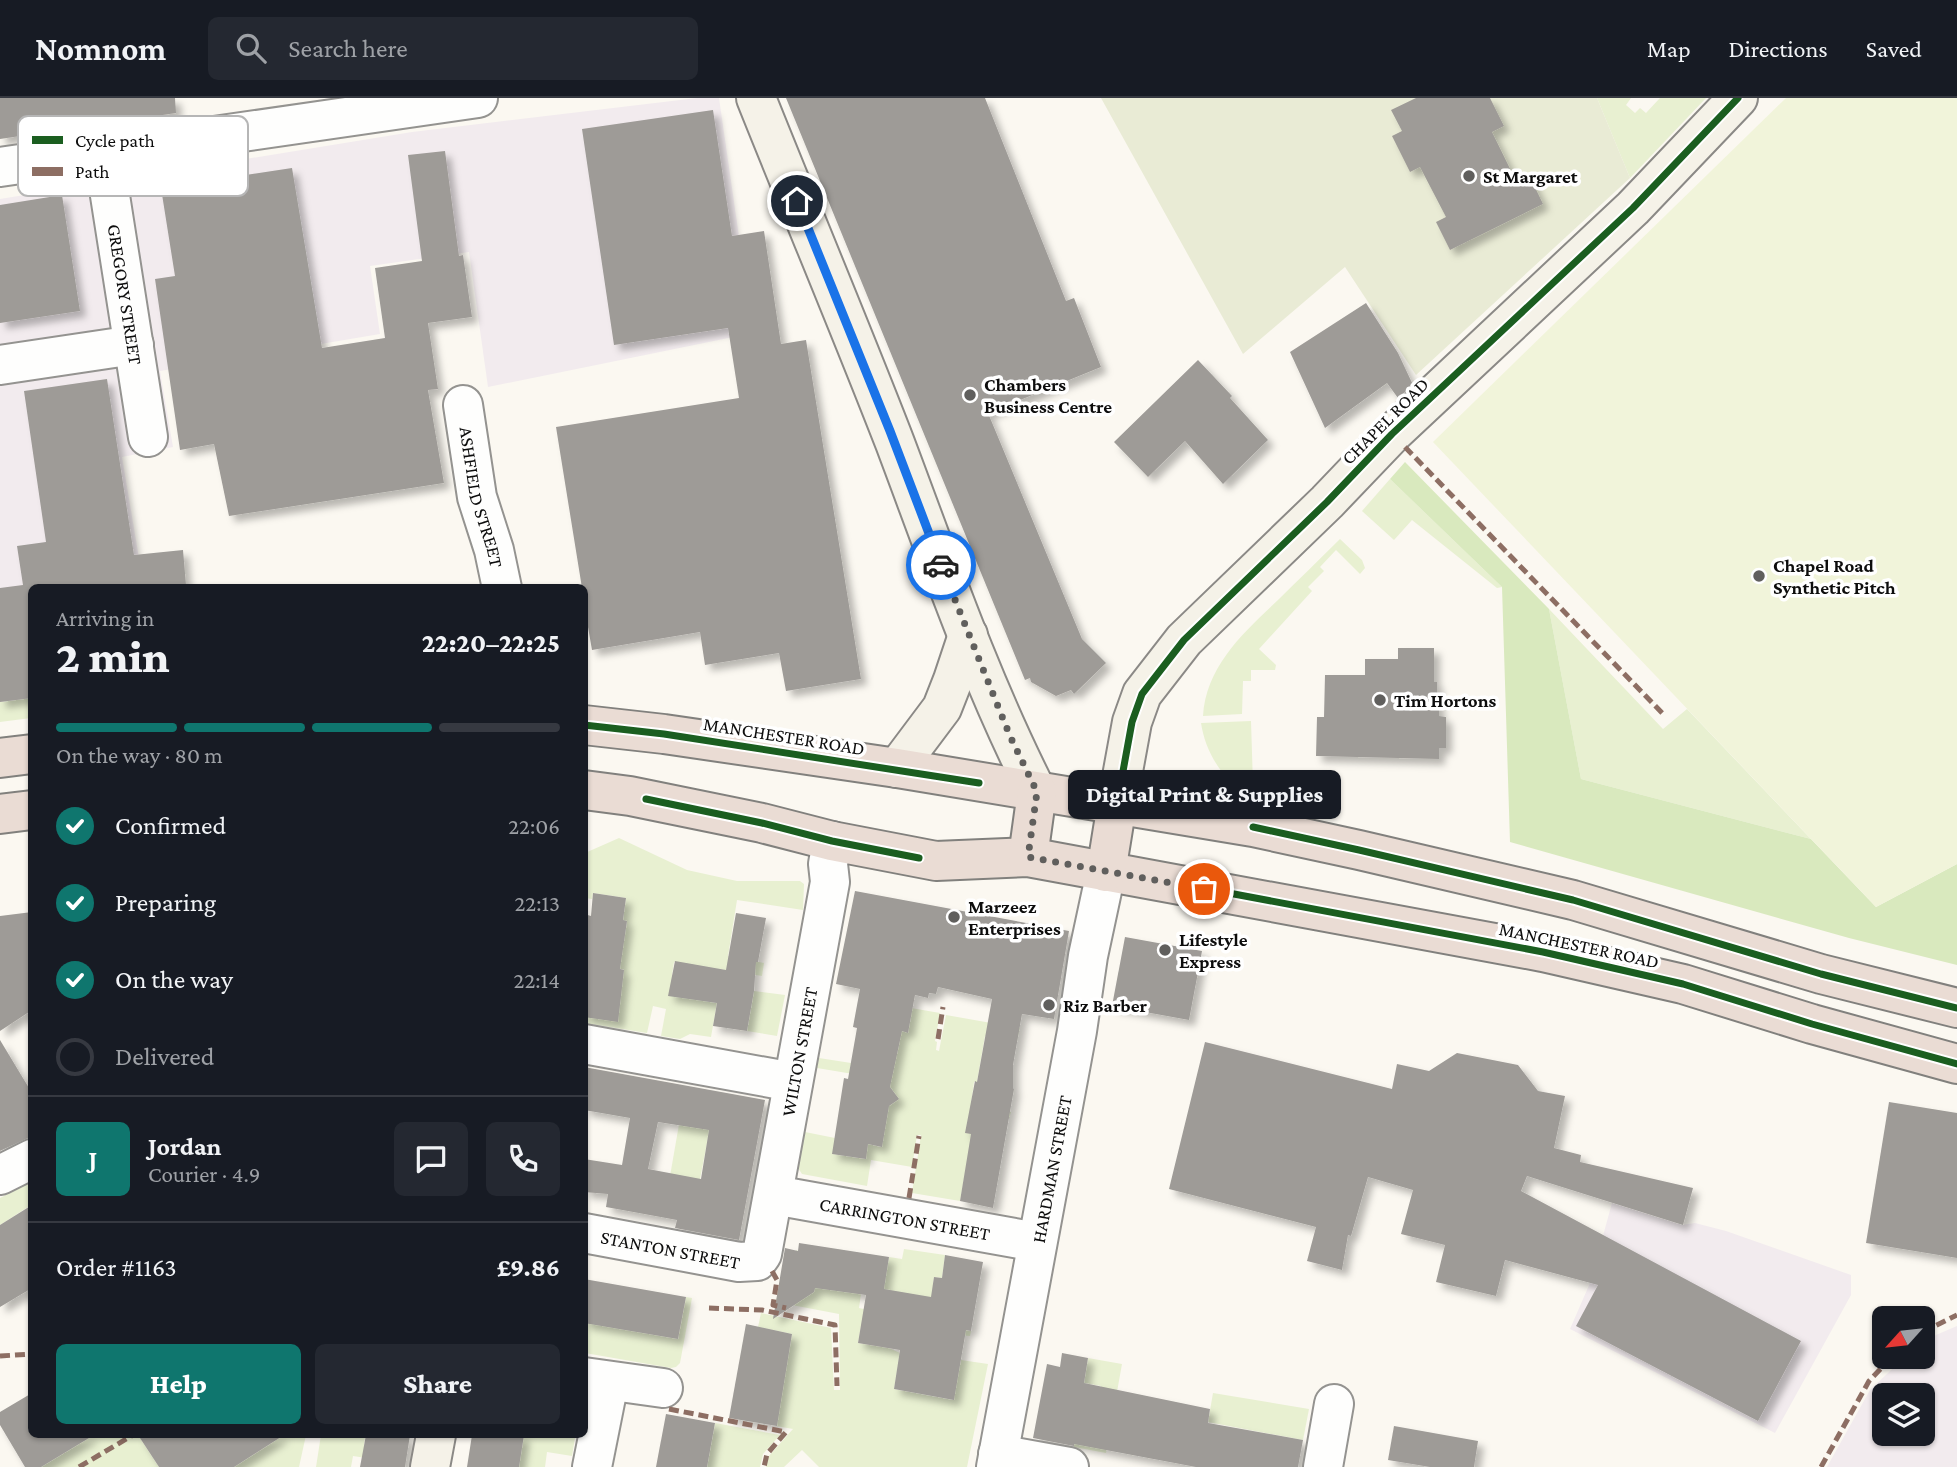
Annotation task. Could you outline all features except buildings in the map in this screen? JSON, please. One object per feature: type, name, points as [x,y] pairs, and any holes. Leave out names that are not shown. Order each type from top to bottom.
[{"type":"highway","name":"MANCHESTER ROAD","points":[[588,725],[897,768],[1253,827],[1573,900],[1821,974],[1957,1008]]},
{"type":"highway","points":[[0,758],[28,754]]},
{"type":"highway","points":[[588,770],[719,790],[762,823]]},
{"type":"highway","name":"MANCHESTER ROAD","points":[[588,791],[630,796],[936,861],[1028,857],[1543,952],[1683,984],[1812,1024],[1957,1064]]},
{"type":"highway","points":[[1028,857],[1037,792]]},
{"type":"highway","points":[[1106,872],[1117,804]]},
{"type":"highway","points":[[0,814],[28,810]]},
{"type":"street","points":[[756,98],[890,431],[968,635],[1010,736],[1037,792]]},
{"type":"street","name":"CHAPEL ROAD","points":[[1117,804],[1132,722],[1142,694],[1184,639],[1327,502],[1392,434],[1633,208],[1738,98]]},
{"type":"street","points":[[248,130],[454,100]]},
{"type":"street","points":[[0,167],[18,164]]},
{"type":"street","name":"GREGORY STREET","points":[[110,196],[148,437]]},
{"type":"street","points":[[0,365],[134,345]]},
{"type":"street","name":"ASHFIELD STREET","points":[[463,405],[477,497],[494,550],[501,584]]},
{"type":"street","points":[[897,768],[942,708],[968,635]]},
{"type":"street","name":"WILTON STREET","points":[[757,1261],[765,1244],[830,883],[828,864],[832,841]]},
{"type":"street","name":"HARDMAN STREET","points":[[997,1461],[1077,1031],[1088,956],[1106,872]]},
{"type":"street","points":[[588,1045],[793,1082]]},
{"type":"street","points":[[0,1175],[28,1161]]},
{"type":"street","name":"CARRINGTON STREET","points":[[774,1195],[1037,1242]]},
{"type":"street","name":"STANTON STREET","points":[[588,1234],[739,1262],[757,1261]]},
{"type":"street","points":[[592,1467],[597,1380],[663,1388]]},
{"type":"street","points":[[1322,1467],[1334,1404]]},
{"type":"street","points":[[430,1467],[435,1438]]},
{"type":"street","points":[[997,1461],[1069,1467]]},
{"type":"shaded area","points":[[697,98],[719,98],[753,333],[488,387],[469,252],[370,266],[380,334],[160,371],[173,447],[122,457],[143,584],[28,584],[28,713],[0,718],[0,199],[18,196],[248,196],[248,159],[412,132]]},
{"type":"shaded area","points":[[1612,1203],[1682,1225],[1695,1223],[1726,1231],[1851,1275],[1851,1295],[1775,1433],[1570,1329],[1590,1283]]},
{"type":"shaded area","points":[[1957,1326],[1957,1467],[1827,1467],[1872,1388],[1872,1446],[1935,1446],[1935,1383],[1877,1383],[1892,1369],[1935,1369],[1936,1335]]},
{"type":"green space","points":[[1101,98],[1597,98],[1630,178],[1416,375],[1345,267],[1243,354]]},
{"type":"green space","points":[[1597,98],[1631,98],[1626,105],[1635,113],[1640,108],[1646,113],[1660,98],[1706,98],[1630,178]]},
{"type":"green space","name":"Chapel Road Synthetic Pitch","points":[[1786,98],[1957,98],[1957,864],[1876,907],[1433,442]]},
{"type":"green space","points":[[1405,462],[1549,609],[1581,779],[1811,839],[1876,907],[1957,864],[1957,965],[1849,938],[1510,842],[1502,587],[1390,479]]},
{"type":"green space","points":[[1390,479],[1502,587],[1497,588],[1412,520],[1394,540],[1362,511]]},
{"type":"green space","points":[[1340,539],[1362,560],[1365,568],[1360,574],[1336,550],[1320,567],[1324,571],[1308,587],[1312,591],[1259,649],[1276,665],[1275,670],[1251,670],[1251,681],[1243,681],[1242,714],[1203,716],[1211,681],[1229,651]]},
{"type":"green space","points":[[1549,609],[1663,729],[1687,709],[1811,839],[1581,779]]},
{"type":"green space","points":[[28,698],[28,718],[0,722],[0,702]]},
{"type":"green space","points":[[1251,721],[1253,785],[1277,786],[1278,792],[1307,791],[1307,799],[1268,798],[1250,793],[1239,788],[1221,770],[1208,748],[1201,723]]},
{"type":"green space","points":[[619,838],[687,870],[737,881],[800,881],[804,884],[803,910],[737,900],[728,956],[764,963],[762,976],[674,962],[672,975],[708,981],[705,1001],[717,1003],[711,1037],[690,1034],[680,1039],[661,1036],[666,1009],[653,1006],[647,1033],[588,1023],[588,1014],[622,983],[624,970],[611,967],[623,945],[627,922],[623,920],[626,898],[593,893],[592,899],[588,898],[588,852]]},
{"type":"green space","points":[[754,991],[785,995],[777,1036],[747,1031]]},
{"type":"green space","points":[[859,999],[940,1013],[935,1041],[936,1050],[939,1051],[946,1015],[1020,1028],[1017,1041],[985,1036],[971,1105],[1011,1112],[1009,1119],[970,1112],[972,1134],[960,1201],[912,1193],[921,1135],[917,1135],[912,1167],[871,1160],[867,1186],[802,1174],[798,1168],[805,1132],[835,1138],[833,1154],[865,1159],[868,1144],[881,1147],[886,1108],[896,1101],[896,1095],[883,1079],[817,1068],[819,1058],[851,1063],[850,1069],[889,1052],[897,1054],[900,1040],[896,1030],[908,1032],[911,1017]]},
{"type":"green space","points":[[682,1107],[713,1112],[694,1210],[665,1205]]},
{"type":"green space","points":[[28,1184],[28,1207],[0,1225],[0,1198]]},
{"type":"green space","points":[[904,1249],[945,1255],[942,1278],[934,1277],[933,1285],[942,1287],[920,1323],[971,1331],[970,1336],[861,1326],[858,1343],[889,1348],[900,1353],[894,1389],[953,1400],[961,1360],[988,1364],[967,1467],[819,1467],[802,1450],[784,1467],[766,1467],[768,1457],[793,1429],[776,1426],[792,1334],[758,1327],[761,1313],[831,1328],[834,1390],[840,1390],[839,1314],[776,1302],[779,1285],[790,1287],[796,1250],[812,1287],[861,1294],[859,1308],[873,1311],[882,1297],[889,1257],[902,1259]]},
{"type":"green space","points":[[686,1297],[692,1298],[680,1363],[676,1367],[588,1354],[588,1323],[678,1339]]},
{"type":"green space","points":[[1088,1358],[1122,1364],[1106,1453],[1074,1447],[1075,1438],[1095,1414],[1101,1386],[1084,1383]]},
{"type":"green space","points":[[1213,1393],[1309,1409],[1303,1440],[1208,1422]]},
{"type":"green space","points":[[715,1423],[780,1435],[763,1454],[760,1467],[707,1467]]},
{"type":"green space","points":[[89,1438],[140,1438],[159,1467],[41,1467]]},
{"type":"green space","points":[[279,1438],[305,1438],[299,1467],[234,1467]]},
{"type":"green space","points":[[321,1438],[365,1438],[364,1446],[368,1447],[366,1458],[353,1456],[351,1467],[316,1467]]},
{"type":"green space","points":[[524,1438],[575,1438],[572,1456],[547,1452],[545,1467],[519,1467]]},
{"type":"marked path","points":[[1405,447],[1665,716]]},
{"type":"marked path","points":[[938,1039],[943,1007]]},
{"type":"marked path","points":[[909,1198],[919,1136]]},
{"type":"marked path","points":[[772,1271],[777,1280],[773,1305],[786,1308]]},
{"type":"marked path","points":[[709,1308],[762,1310],[835,1325],[837,1386]]},
{"type":"marked path","points":[[1936,1326],[1957,1315]]},
{"type":"marked path","points":[[0,1356],[28,1354]]},
{"type":"marked path","points":[[1821,1467],[1869,1381],[1881,1369]]},
{"type":"marked path","points":[[669,1409],[786,1432],[767,1454],[764,1467]]},
{"type":"marked path","points":[[79,1467],[128,1438]]},
{"type":"cycle path","points":[[1117,804],[1132,722],[1142,694],[1184,640],[1327,502],[1392,434],[1633,208],[1738,98]]},
{"type":"cycle path","points":[[588,725],[664,734],[979,783]]},
{"type":"cycle path","points":[[646,799],[919,858]]},
{"type":"cycle path","points":[[1253,827],[1573,900],[1821,974],[1957,1008]]},
{"type":"cycle path","points":[[1186,885],[1543,952],[1683,984],[1812,1024],[1957,1064]]},
{"type":"way so far","points":[[941,565],[1017,753],[1037,792],[1028,857],[1204,889]]},
{"type":"place","name":"St Margaret","points":[[1469,176]]},
{"type":"place","name":"Chambers Business Centre","points":[[970,395]]},
{"type":"place","name":"Chapel Road Synthetic Pitch","points":[[1759,576]]},
{"type":"place","name":"Tim Hortons","points":[[1380,700]]},
{"type":"place","name":"Digital Print & Supplies","points":[[1204,889]]},
{"type":"place","name":"Marzeez Enterprises","points":[[954,917]]},
{"type":"place","name":"Lifestyle Express","points":[[1165,950]]},
{"type":"place","name":"Riz Barber","points":[[1049,1005]]},
{"type":"route","points":[[797,201],[941,565]]}]
